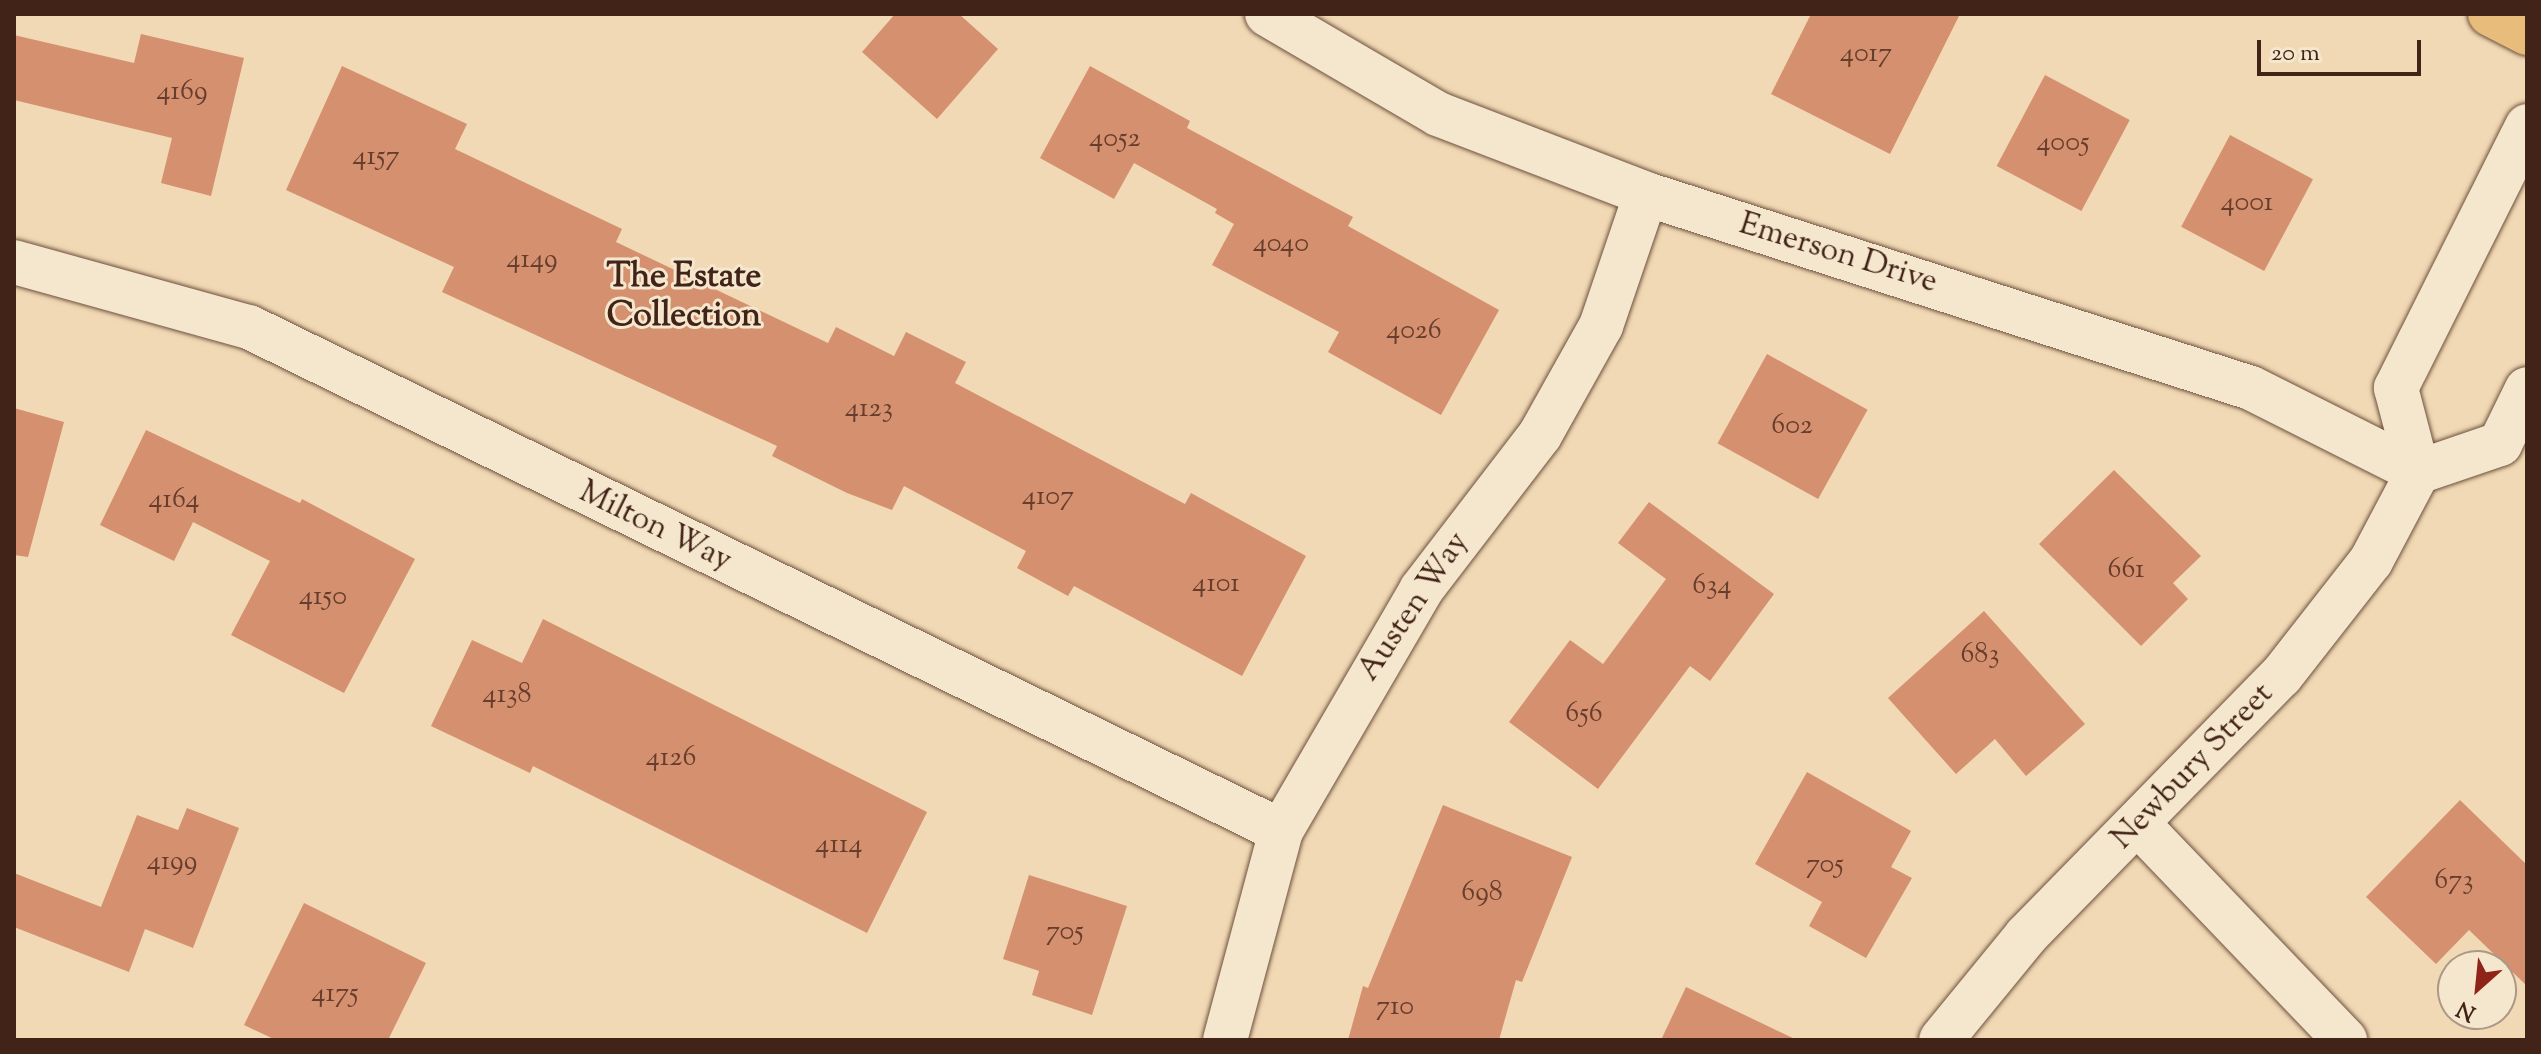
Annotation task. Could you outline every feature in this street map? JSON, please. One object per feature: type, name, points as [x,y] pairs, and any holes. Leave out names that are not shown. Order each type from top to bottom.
[{"type":"main road","points":[[2490,14],[2527,33]]},
{"type":"street","name":"Emerson Drive","points":[[1267,14],[1438,114],[1646,194],[2251,388],[2418,472]]},
{"type":"street","points":[[2527,126],[2396,388],[2418,472],[2500,444],[2527,389]]},
{"type":"street","name":"Austen Way","points":[[1225,1040],[1281,831],[1421,590],[1540,435],[1601,326],[1646,194]]},
{"type":"street","name":"Milton Way","points":[[14,262],[249,327],[1281,831]]},
{"type":"street","name":"Newbury Street","points":[[1941,1040],[2026,936],[2139,825],[2281,676],[2371,561],[2418,472]]},
{"type":"street","points":[[2139,825],[2345,1040]]},
{"type":"building","points":[[895,14],[959,14],[998,49],[937,119],[862,52]]},
{"type":"building","points":[[1811,14],[1960,14],[1890,154],[1771,94]]},
{"type":"building","points":[[141,34],[244,58],[211,196],[161,183],[172,138],[14,100],[14,35],[134,63]]},
{"type":"building","points":[[342,66],[467,124],[455,149],[622,229],[616,242],[828,343],[836,327],[894,356],[906,332],[966,362],[955,383],[1185,504],[1191,493],[1306,556],[1242,676],[1074,586],[1068,596],[1017,568],[1026,551],[904,486],[892,510],[847,493],[772,456],[777,446],[442,292],[454,267],[286,190]]},
{"type":"building","points":[[1090,66],[1190,121],[1187,128],[1353,217],[1348,226],[1499,310],[1441,415],[1328,352],[1339,332],[1212,265],[1234,224],[1215,213],[1217,209],[1134,163],[1114,199],[1040,158]]},
{"type":"building","points":[[2045,75],[2130,120],[2081,211],[1997,166]]},
{"type":"building","points":[[2230,135],[2313,179],[2264,271],[2181,227]]},
{"type":"building","points":[[1767,354],[1868,410],[1818,499],[1718,443]]},
{"type":"building","points":[[14,408],[64,422],[28,557],[14,555]]},
{"type":"building","points":[[146,430],[300,503],[302,499],[415,559],[344,693],[231,635],[270,561],[193,522],[174,561],[100,525]]},
{"type":"building","points":[[2114,470],[2201,556],[2173,583],[2188,599],[2141,646],[2039,544]]},
{"type":"building","points":[[1649,502],[1774,594],[1710,681],[1690,666],[1598,789],[1509,722],[1570,640],[1603,664],[1666,579],[1618,543]]},
{"type":"building","points":[[1984,611],[2085,724],[2026,776],[1995,739],[1956,774],[1888,698]]},
{"type":"building","points":[[543,619],[927,812],[867,933],[533,766],[530,773],[431,726],[472,640],[522,663]]},
{"type":"building","points":[[1807,772],[1911,831],[1891,867],[1912,878],[1866,958],[1809,926],[1822,902],[1755,864]]},
{"type":"building","points":[[2460,800],[2527,865],[2527,986],[2517,976],[2517,950],[2490,950],[2469,930],[2450,950],[2437,950],[2436,964],[2366,897]]},
{"type":"building","points":[[1443,805],[1572,857],[1522,982],[1516,980],[1499,1040],[1348,1040],[1363,986],[1368,988]]},
{"type":"building","points":[[187,808],[239,828],[193,948],[145,929],[129,972],[14,927],[14,873],[101,907],[137,815],[178,830]]},
{"type":"building","points":[[1029,875],[1127,906],[1092,1015],[1032,995],[1039,971],[1003,959]]},
{"type":"building","points":[[304,903],[426,963],[388,1040],[276,1040],[244,1025]]},
{"type":"building","points":[[1686,987],[1797,1040],[1661,1040]]},
{"type":"district","name":"The Estate Collection","points":[[684,296]]}]
